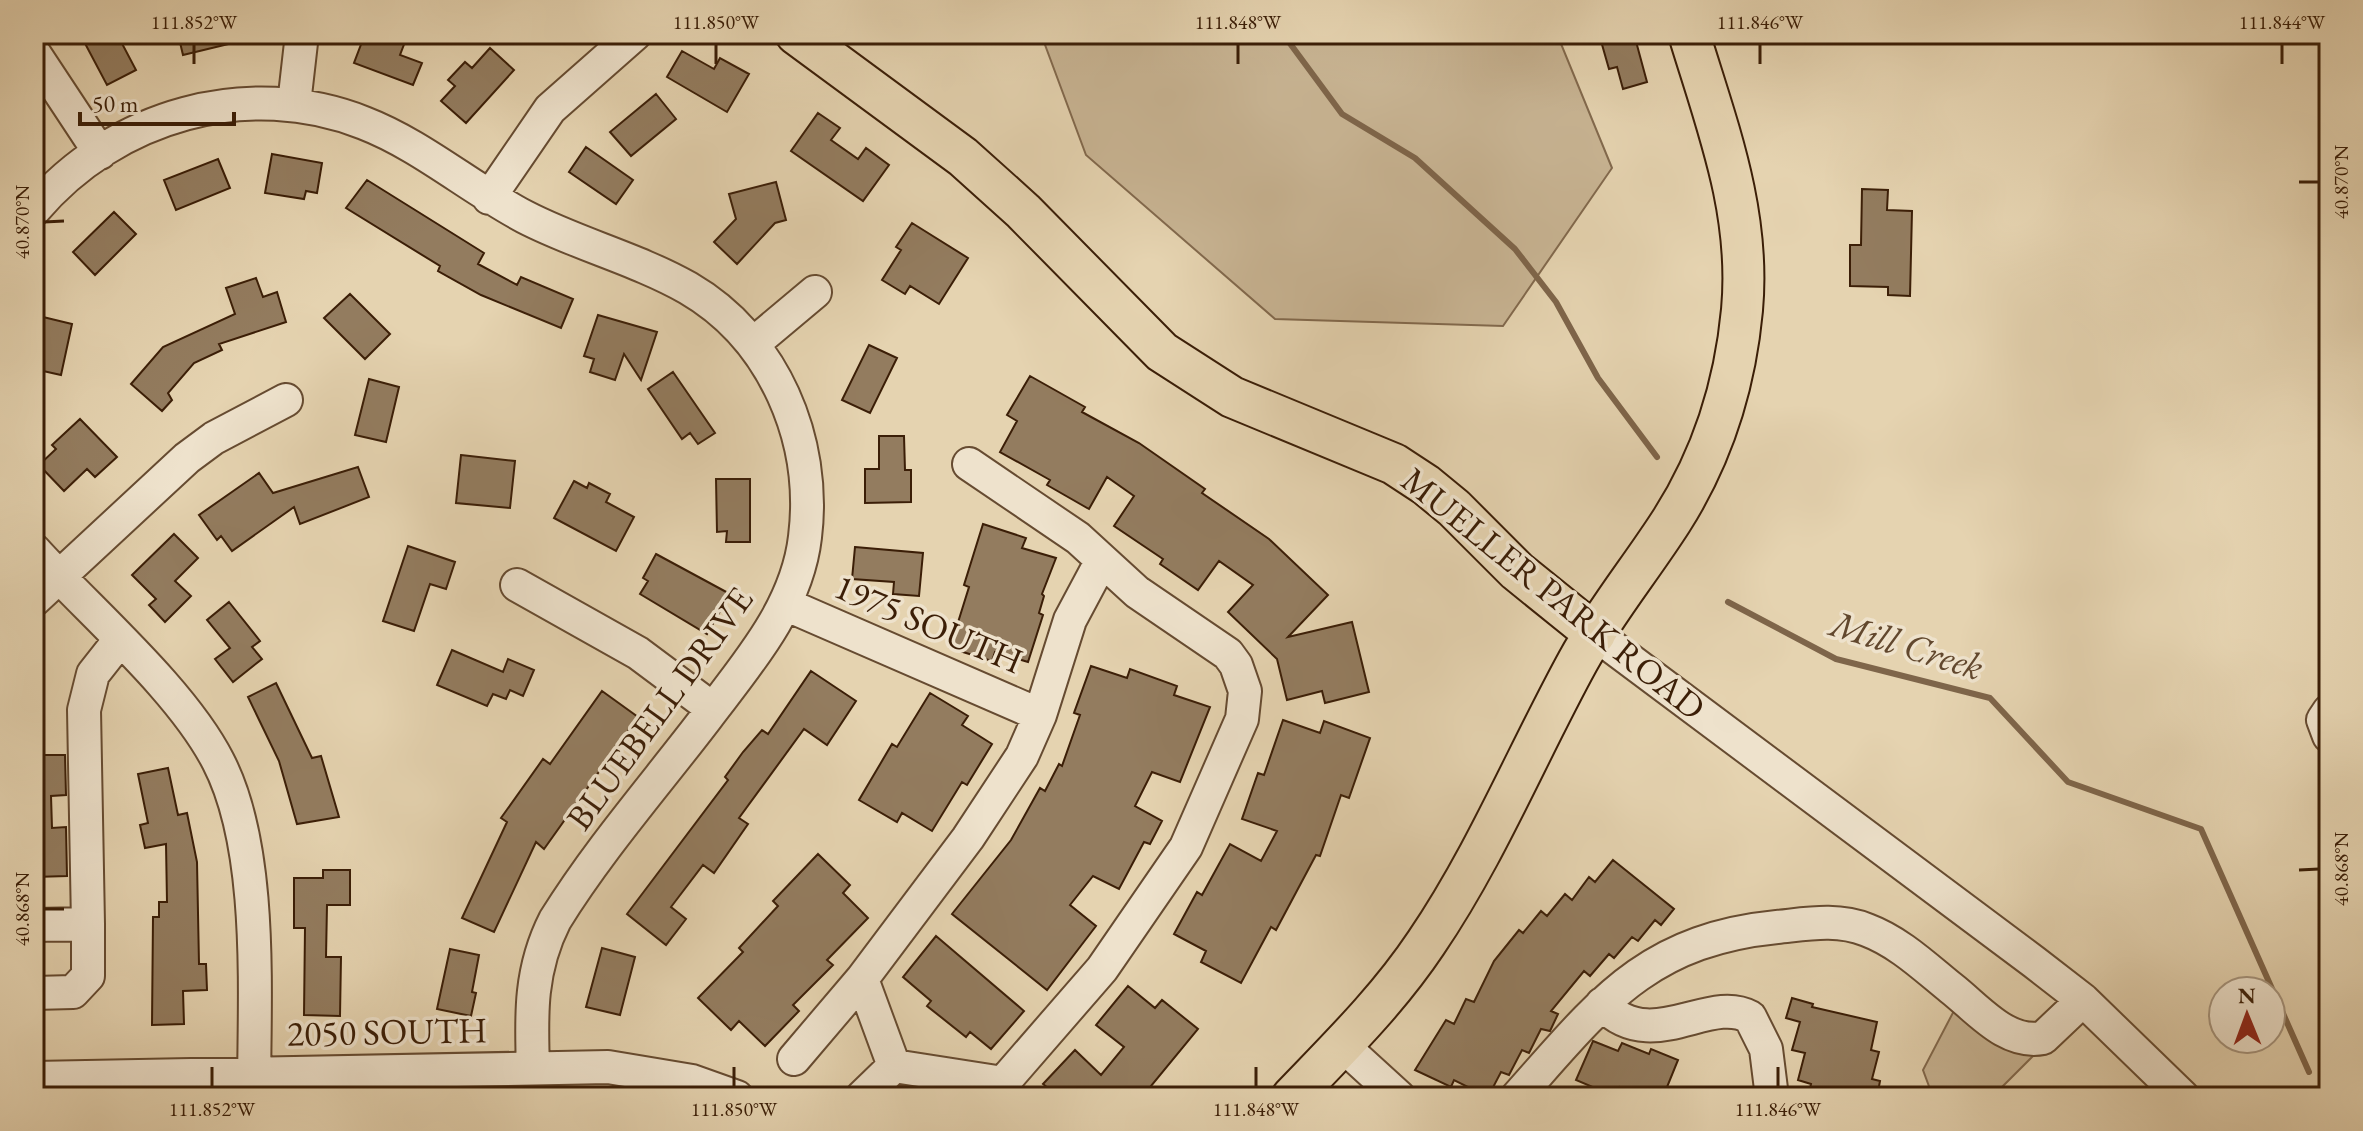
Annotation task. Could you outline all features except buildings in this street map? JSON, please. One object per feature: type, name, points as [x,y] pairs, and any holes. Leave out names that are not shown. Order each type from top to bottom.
[{"type":"main road","name":"MUELLER PARK ROAD","points":[[796,34],[963,157],[1023,211],[1162,352],[1232,397],[1350,445],[1415,478],[1454,508],[1517,571],[1595,634]]},
{"type":"main road","points":[[1304,1093],[1403,976],[1450,905],[1595,634],[1697,477],[1728,394],[1742,311],[1742,230],[1729,157],[1689,34]]},
{"type":"street","points":[[294,104],[302,34]]},
{"type":"street","points":[[489,198],[550,109],[635,34]]},
{"type":"street","points":[[34,53],[100,153]]},
{"type":"street","name":"BLUEBELL DRIVE","points":[[34,210],[62,181],[128,134],[191,111],[259,102],[294,104],[352,119],[395,137],[489,198],[565,237],[691,289],[725,315],[769,365],[792,414],[805,475],[805,540],[785,604],[713,709],[555,920],[536,967],[532,992],[533,1068]]},
{"type":"street","points":[[753,344],[815,292]]},
{"type":"street","points":[[34,600],[187,458],[214,438],[286,400]]},
{"type":"street","points":[[894,1066],[997,1090],[1102,969],[1186,847],[1245,705],[1242,678],[1228,654],[1137,592],[1078,538],[969,464]]},
{"type":"street","points":[[34,550],[196,726],[217,759],[234,795],[245,836],[249,878],[254,1085]]},
{"type":"street","points":[[794,1059],[862,979],[998,794],[1022,756],[1040,715],[1070,620],[1102,560]]},
{"type":"street","points":[[517,585],[638,653],[713,709]]},
{"type":"street","name":"1975 SOUTH","points":[[785,604],[1040,715]]},
{"type":"street","name":"MUELLER PARK ROAD","points":[[1595,634],[2083,1000],[2183,1097]]},
{"type":"street","points":[[34,993],[73,992],[88,976],[84,710],[93,674],[119,641]]},
{"type":"street","points":[[2329,711],[2323,720],[2329,736]]},
{"type":"street","points":[[1517,1097],[1574,1030],[1658,960],[1701,941],[1753,929],[1820,922],[1855,925],[1895,944],[2004,1031],[2022,1039],[2043,1038],[2083,1000]]},
{"type":"street","points":[[34,925],[88,924]]},
{"type":"street","points":[[862,979],[894,1066]]},
{"type":"street","points":[[1602,1004],[1618,1018],[1641,1024],[1680,1023],[1727,1013],[1750,1017],[1766,1049],[1772,1097]]},
{"type":"street","points":[[1342,1045],[1399,1097]]},
{"type":"street","points":[[862,1097],[894,1066]]},
{"type":"street","name":"2050 SOUTH","points":[[34,1078],[254,1085],[533,1068],[608,1067],[692,1089],[737,1097]]},
{"type":"shaded area","points":[[1041,34],[1557,34],[1612,168],[1503,326],[1275,319],[1086,155]]},
{"type":"shaded area","points":[[1957,1005],[2039,1050],[1992,1097],[1933,1097],[1923,1070]]},
{"type":"waterway","points":[[1283,34],[1342,114],[1415,158],[1515,249],[1556,302],[1598,378],[1657,457]]},
{"type":"waterway","name":"Mill Creek","points":[[1728,602],[1836,659],[1990,698],[2068,782],[2201,829],[2309,1072]]}]
